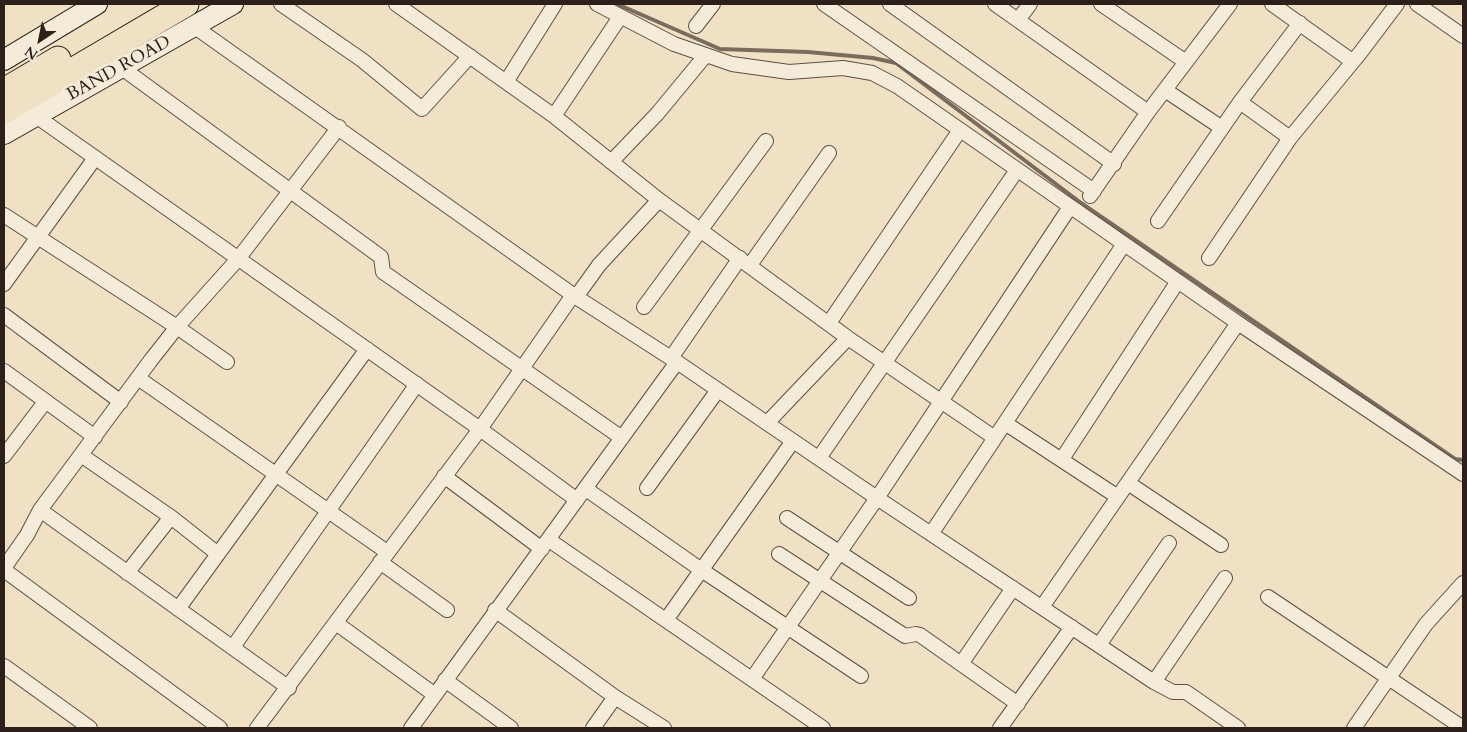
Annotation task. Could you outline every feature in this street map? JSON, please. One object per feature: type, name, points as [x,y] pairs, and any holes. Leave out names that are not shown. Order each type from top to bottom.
[{"type":"highway","points":[[4,91],[153,4]]},
{"type":"highway","points":[[4,111],[186,4]]},
{"type":"main road","points":[[4,60],[97,4]]},
{"type":"main road","name":"BAND ROAD","points":[[4,134],[233,4]]},
{"type":"street","points":[[281,4],[362,60],[422,109],[470,56]]},
{"type":"street","points":[[396,4],[554,116],[659,200],[848,338],[995,438]]},
{"type":"street","points":[[506,82],[555,4]]},
{"type":"street","points":[[597,4],[674,44],[732,64],[790,72],[843,68],[872,73],[897,86],[1238,323],[1463,474]]},
{"type":"street","points":[[696,26],[712,4]]},
{"type":"street","points":[[824,4],[1092,193],[1114,164],[1148,112],[1230,4]]},
{"type":"street","points":[[890,4],[1114,164]]},
{"type":"street","points":[[995,4],[1148,112]]},
{"type":"street","points":[[1018,20],[1030,4]]},
{"type":"street","points":[[1101,4],[1186,62]]},
{"type":"street","points":[[1272,4],[1352,61]]},
{"type":"street","points":[[1209,258],[1290,138],[1397,4]]},
{"type":"street","points":[[1417,4],[1463,36]]},
{"type":"street","points":[[554,116],[620,17]]},
{"type":"street","points":[[1158,221],[1240,102],[1300,23]]},
{"type":"street","points":[[195,27],[575,296],[674,360],[877,498],[1154,682],[1173,692],[1186,692],[1238,728]]},
{"type":"street","points":[[612,162],[662,108],[705,56]]},
{"type":"street","points":[[122,68],[381,257],[384,272],[622,438]]},
{"type":"street","points":[[1165,90],[1222,128]]},
{"type":"street","points":[[1240,102],[1290,138]]},
{"type":"street","points":[[36,116],[480,428],[577,500]]},
{"type":"street","points":[[220,728],[4,569],[27,535],[40,510],[138,378],[178,327],[238,259],[339,128]]},
{"type":"street","points":[[829,323],[960,130]]},
{"type":"street","points":[[644,307],[766,141]]},
{"type":"street","points":[[411,728],[495,610],[586,489],[674,360],[745,261],[829,153]]},
{"type":"street","points":[[4,284],[95,158]]},
{"type":"street","points":[[819,458],[1018,170]]},
{"type":"street","points":[[257,728],[480,428],[598,265],[659,200]]},
{"type":"street","points":[[752,679],[840,553],[1070,207]]},
{"type":"street","points":[[4,215],[178,327],[227,362]]},
{"type":"street","points":[[931,534],[1124,244]]},
{"type":"street","points":[[1062,459],[1178,281]]},
{"type":"street","points":[[4,315],[121,402]]},
{"type":"street","points":[[1042,607],[1238,323]]},
{"type":"street","points":[[767,423],[848,338]]},
{"type":"street","points":[[178,609],[367,349]]},
{"type":"street","points":[[4,371],[95,437]]},
{"type":"street","points":[[138,378],[328,511],[447,610]]},
{"type":"street","points":[[233,647],[417,384]]},
{"type":"street","points":[[647,488],[718,390]]},
{"type":"street","points":[[4,456],[45,402]]},
{"type":"street","points":[[1005,423],[1118,497]]},
{"type":"street","points":[[666,620],[700,569],[793,441]]},
{"type":"street","points":[[81,456],[171,517],[218,554]]},
{"type":"street","points":[[444,476],[545,545],[666,620],[823,728]]},
{"type":"street","points":[[1128,483],[1222,545]]},
{"type":"street","points":[[586,489],[700,569],[861,676]]},
{"type":"street","points":[[40,510],[288,688]]},
{"type":"street","points":[[127,573],[171,517]]},
{"type":"street","points":[[786,518],[909,598]]},
{"type":"street","points":[[1099,645],[1169,543]]},
{"type":"street","points":[[779,554],[905,636],[920,635],[1018,704]]},
{"type":"street","points":[[1154,682],[1225,578]]},
{"type":"street","points":[[1354,728],[1426,624],[1463,583]]},
{"type":"street","points":[[961,664],[1013,588]]},
{"type":"street","points":[[1268,597],[1463,728]]},
{"type":"street","points":[[495,610],[616,697],[664,728]]},
{"type":"street","points":[[336,623],[435,694]]},
{"type":"street","points":[[1000,728],[1072,627]]},
{"type":"street","points":[[4,666],[90,728]]},
{"type":"street","points":[[446,680],[510,728]]},
{"type":"street","points":[[593,728],[616,697]]},
{"type":"waterway","points":[[617,4],[720,49],[808,52],[873,58],[896,63],[1081,203],[1455,459],[1463,460]]}]
